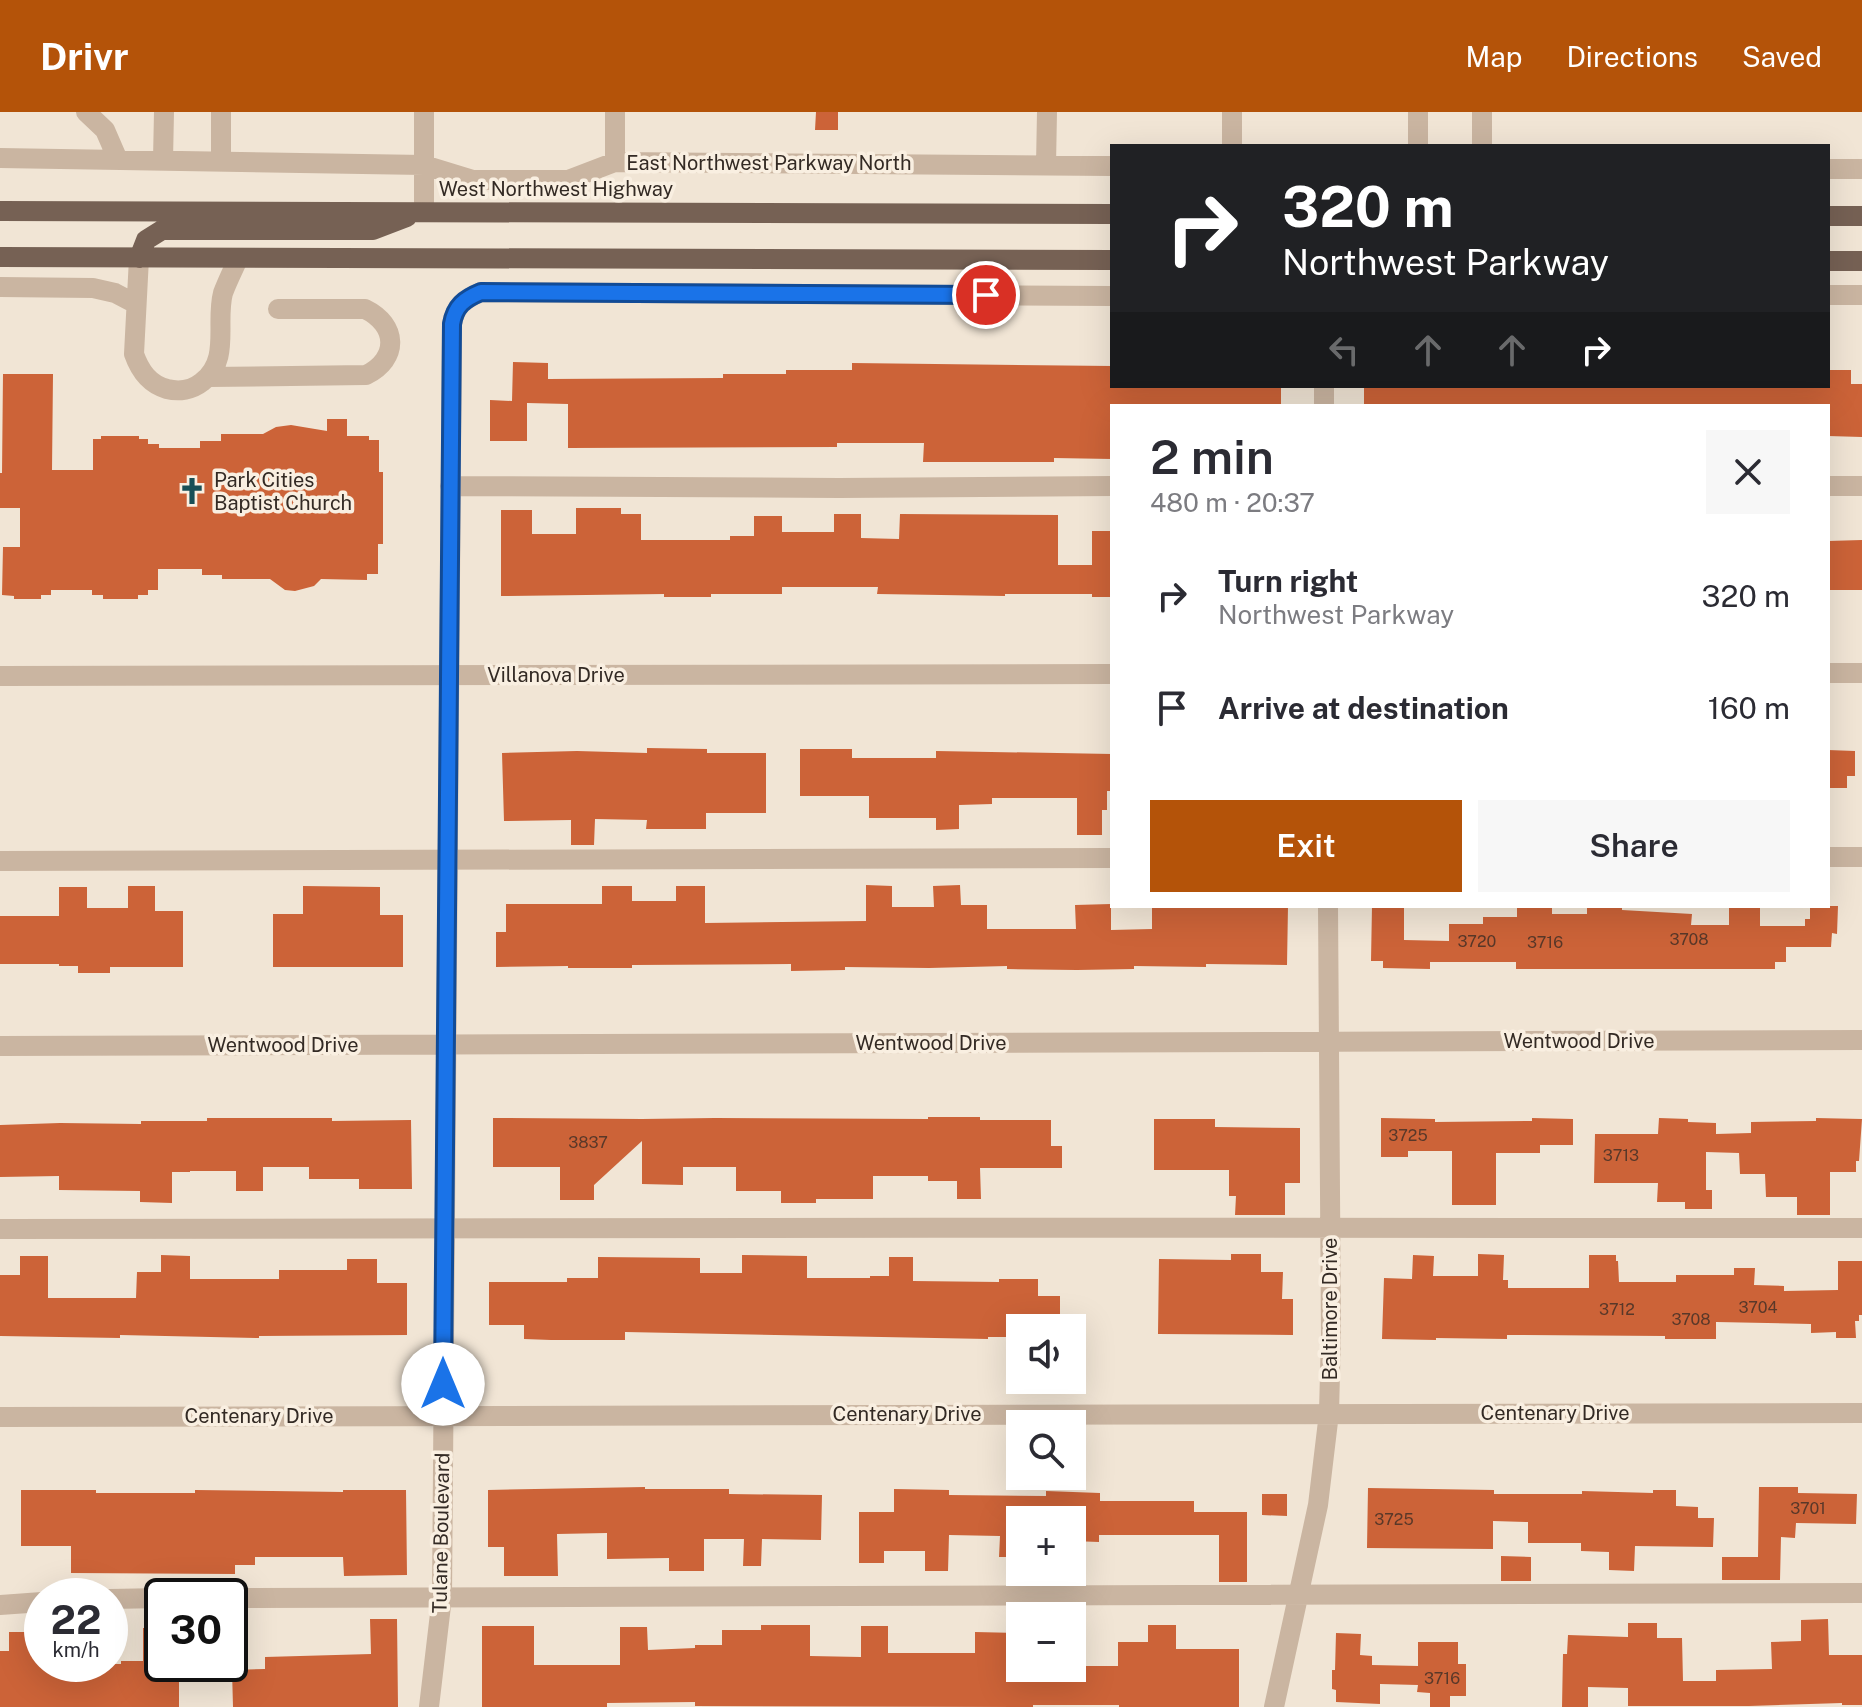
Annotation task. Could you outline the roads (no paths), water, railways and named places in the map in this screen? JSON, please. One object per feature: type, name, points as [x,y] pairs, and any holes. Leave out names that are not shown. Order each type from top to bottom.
[{"type":"main road","name":"West Northwest Highway","points":[[0,211],[1110,214]]},
{"type":"main road","points":[[139,258],[146,240],[162,230],[373,230],[421,212]]},
{"type":"main road","points":[[1830,216],[1862,216]]},
{"type":"main road","points":[[0,257],[1110,260]]},
{"type":"main road","points":[[1830,261],[1862,261]]},
{"type":"street","points":[[86,112],[105,130],[118,160]]},
{"type":"street","points":[[163,160],[164,112]]},
{"type":"street","points":[[221,112],[221,161]]},
{"type":"street","points":[[421,212],[424,112]]},
{"type":"street","points":[[615,112],[615,162]]},
{"type":"street","points":[[1046,165],[1047,112]]},
{"type":"street","points":[[1232,112],[1232,144]]},
{"type":"street","points":[[1418,112],[1418,144]]},
{"type":"street","points":[[1482,112],[1482,144]]},
{"type":"street","name":"East Northwest Parkway North","points":[[0,158],[424,165],[473,180],[568,180],[615,162],[1110,166]]},
{"type":"street","points":[[1830,169],[1862,169]]},
{"type":"street","points":[[139,258],[134,354],[147,378],[171,390],[185,390],[198,385],[209,377],[216,365],[220,352],[223,295],[238,259]]},
{"type":"street","points":[[0,287],[93,288],[115,293],[136,304]]},
{"type":"street","name":"Tulane Boulevard","points":[[429,1707],[442,1597],[453,317],[460,304],[481,292],[1110,296]]},
{"type":"street","points":[[1830,295],[1862,295]]},
{"type":"street","points":[[209,377],[366,375],[376,370],[389,353],[390,342],[383,322],[365,309],[278,309]]},
{"type":"street","points":[[220,339],[229,356],[247,365],[321,377]]},
{"type":"street","points":[[450,486],[1110,486]]},
{"type":"street","points":[[1830,486],[1862,486]]},
{"type":"street","points":[[1830,673],[1862,673]]},
{"type":"street","name":"Villanova Drive","points":[[0,676],[1110,674]]},
{"type":"street","points":[[1830,857],[1862,857]]},
{"type":"street","points":[[0,861],[1110,858]]},
{"type":"street","name":"Baltimore Drive","points":[[1274,1707],[1318,1505],[1329,1413],[1328,908]]},
{"type":"street","name":"Wentwood Drive","points":[[0,1046],[1862,1040]]},
{"type":"street","points":[[0,1229],[1862,1228]]},
{"type":"street","name":"Centenary Drive","points":[[0,1417],[1862,1413]]},
{"type":"street","points":[[248,1598],[1862,1593]]},
{"type":"street","points":[[0,1605],[24,1603]]},
{"type":"place","name":"Park Cities Baptist Church","points":[[192,491]]}]
